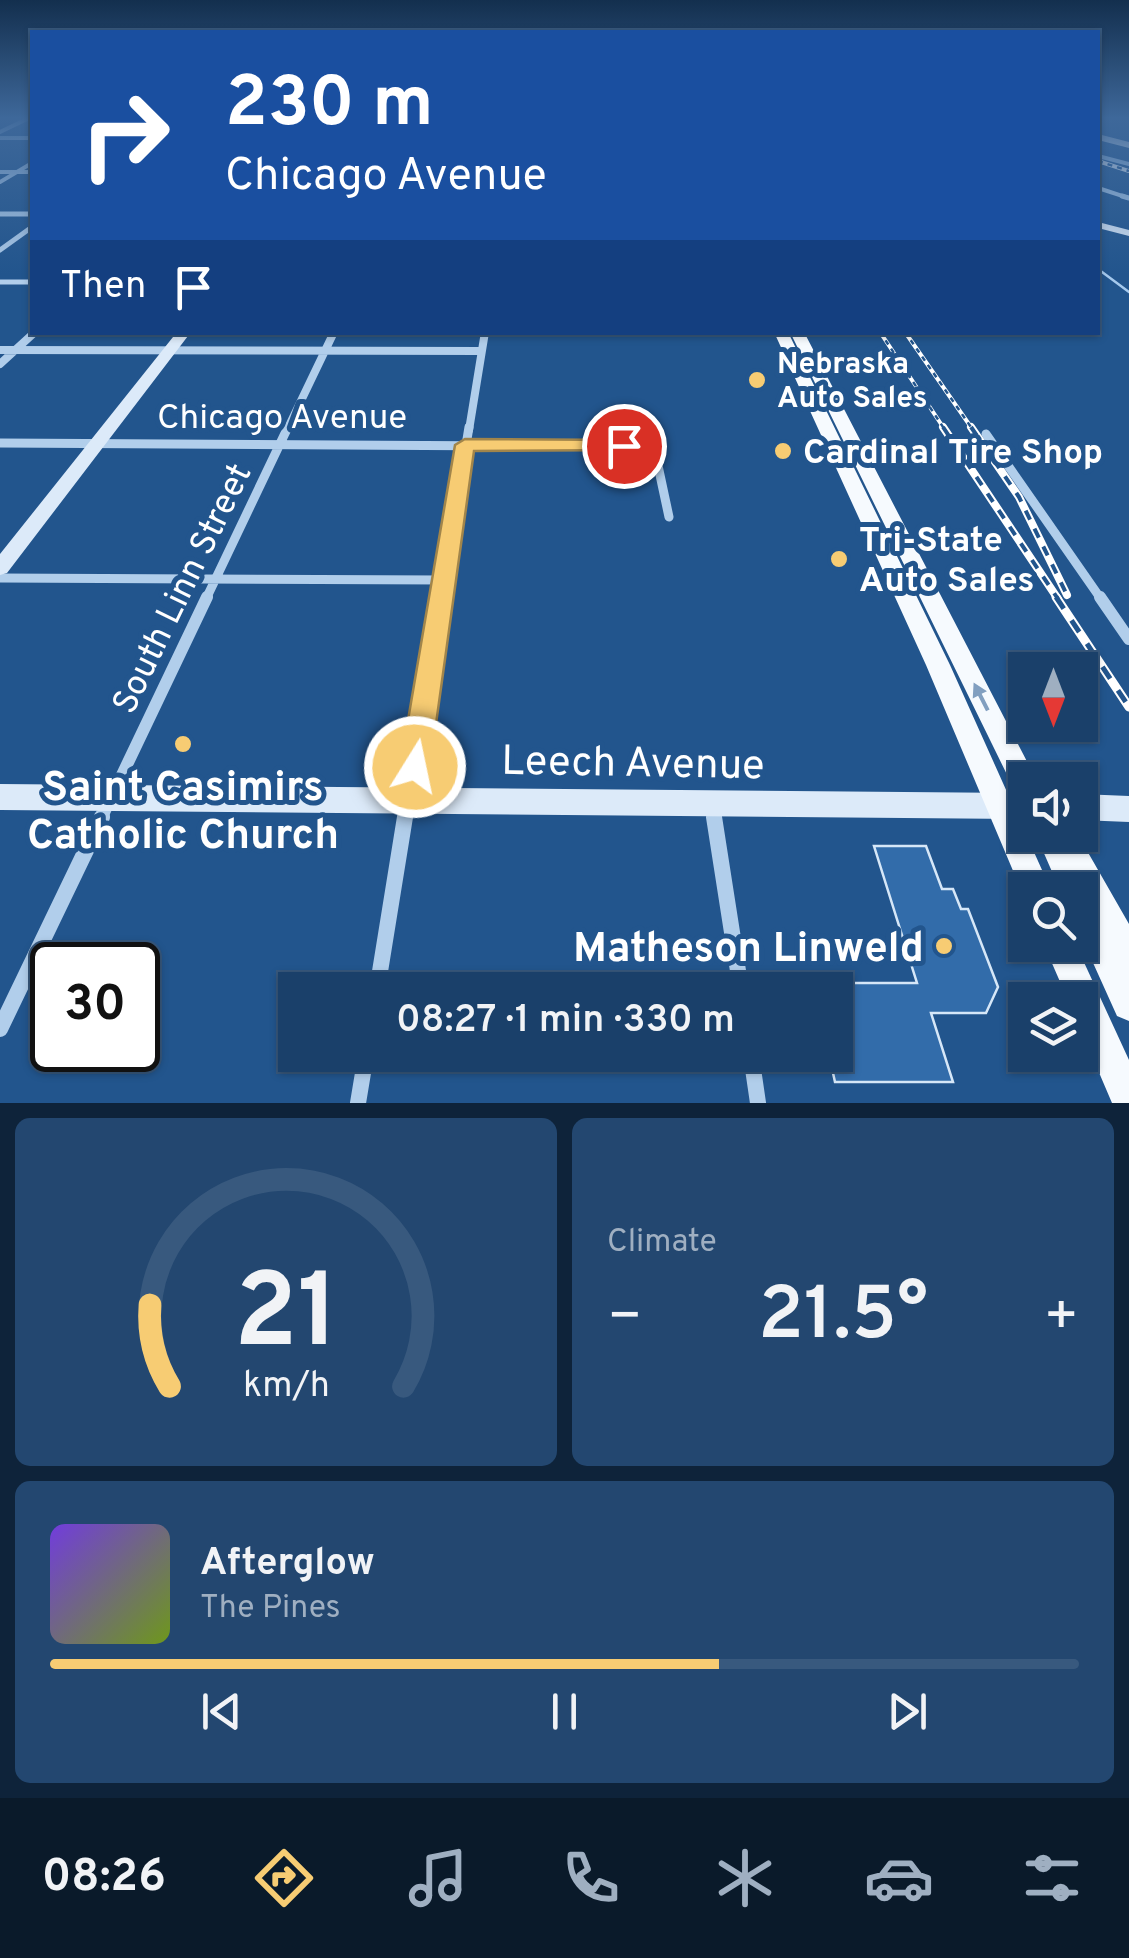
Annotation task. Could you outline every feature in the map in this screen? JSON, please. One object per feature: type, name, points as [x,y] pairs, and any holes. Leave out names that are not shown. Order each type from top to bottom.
[{"type":"main road","points":[[782,335],[938,664],[1008,798]]},
{"type":"main road","points":[[799,335],[1014,762]]},
{"type":"main road","points":[[1072,852],[1129,954]]},
{"type":"main road","points":[[1098,938],[1129,1004]]},
{"type":"main road","points":[[1068,962],[1129,1100]]},
{"type":"main road","points":[[1102,1038],[1119,1103]]},
{"type":"street","points":[[0,172],[30,172]]},
{"type":"street","points":[[0,182],[17,172]]},
{"type":"street","points":[[1100,189],[1129,198]]},
{"type":"street","points":[[0,214],[30,214]]},
{"type":"street","points":[[1100,226],[1129,233]]},
{"type":"street","points":[[0,250],[30,228]]},
{"type":"street","points":[[0,282],[30,282]]},
{"type":"street","points":[[0,364],[32,335]]},
{"type":"street","points":[[0,568],[183,335]]},
{"type":"street","name":"South Linn Street","points":[[0,1029],[333,335]]},
{"type":"street","points":[[380,972],[484,335]]},
{"type":"street","points":[[0,350],[481,351]]},
{"type":"street","points":[[986,434],[1129,638]]},
{"type":"street","name":"Chicago Avenue","points":[[0,443],[624,446],[654,442],[669,517]]},
{"type":"street","points":[[0,578],[445,580]]},
{"type":"street","name":"Leech Avenue","points":[[0,797],[1008,806]]},
{"type":"street","points":[[711,801],[738,972]]},
{"type":"street","points":[[1098,808],[1129,809]]},
{"type":"street","points":[[358,1103],[363,1072]]},
{"type":"street","points":[[753,1072],[758,1103]]},
{"type":"building","name":"Matheson Linweld","points":[[874,846],[926,846],[942,889],[953,889],[961,909],[968,909],[998,987],[986,1013],[931,1013],[953,1082],[835,1082],[833,1072],[853,1072],[853,983],[917,983]]},
{"type":"waterway","points":[[1100,270],[1129,292]]},
{"type":"railway","points":[[882,335],[944,429]]},
{"type":"railway","points":[[907,335],[973,430]]},
{"type":"railway","points":[[971,427],[1019,497],[1067,595]]},
{"type":"railway","points":[[944,429],[1058,599]]},
{"type":"railway","points":[[1056,597],[1129,707]]},
{"type":"place","name":"Nebraska Auto Sales","points":[[757,380]]},
{"type":"place","name":"Cardinal Tire Shop","points":[[783,451]]},
{"type":"place","name":"Tri-State Auto Sales","points":[[839,559]]},
{"type":"place","name":"Saint Casimirs Catholic Church","points":[[183,744]]},
{"type":"place","name":"Matheson Linweld","points":[[944,946]]},
{"type":"route","points":[[415,767],[465,445],[624,446]]}]
